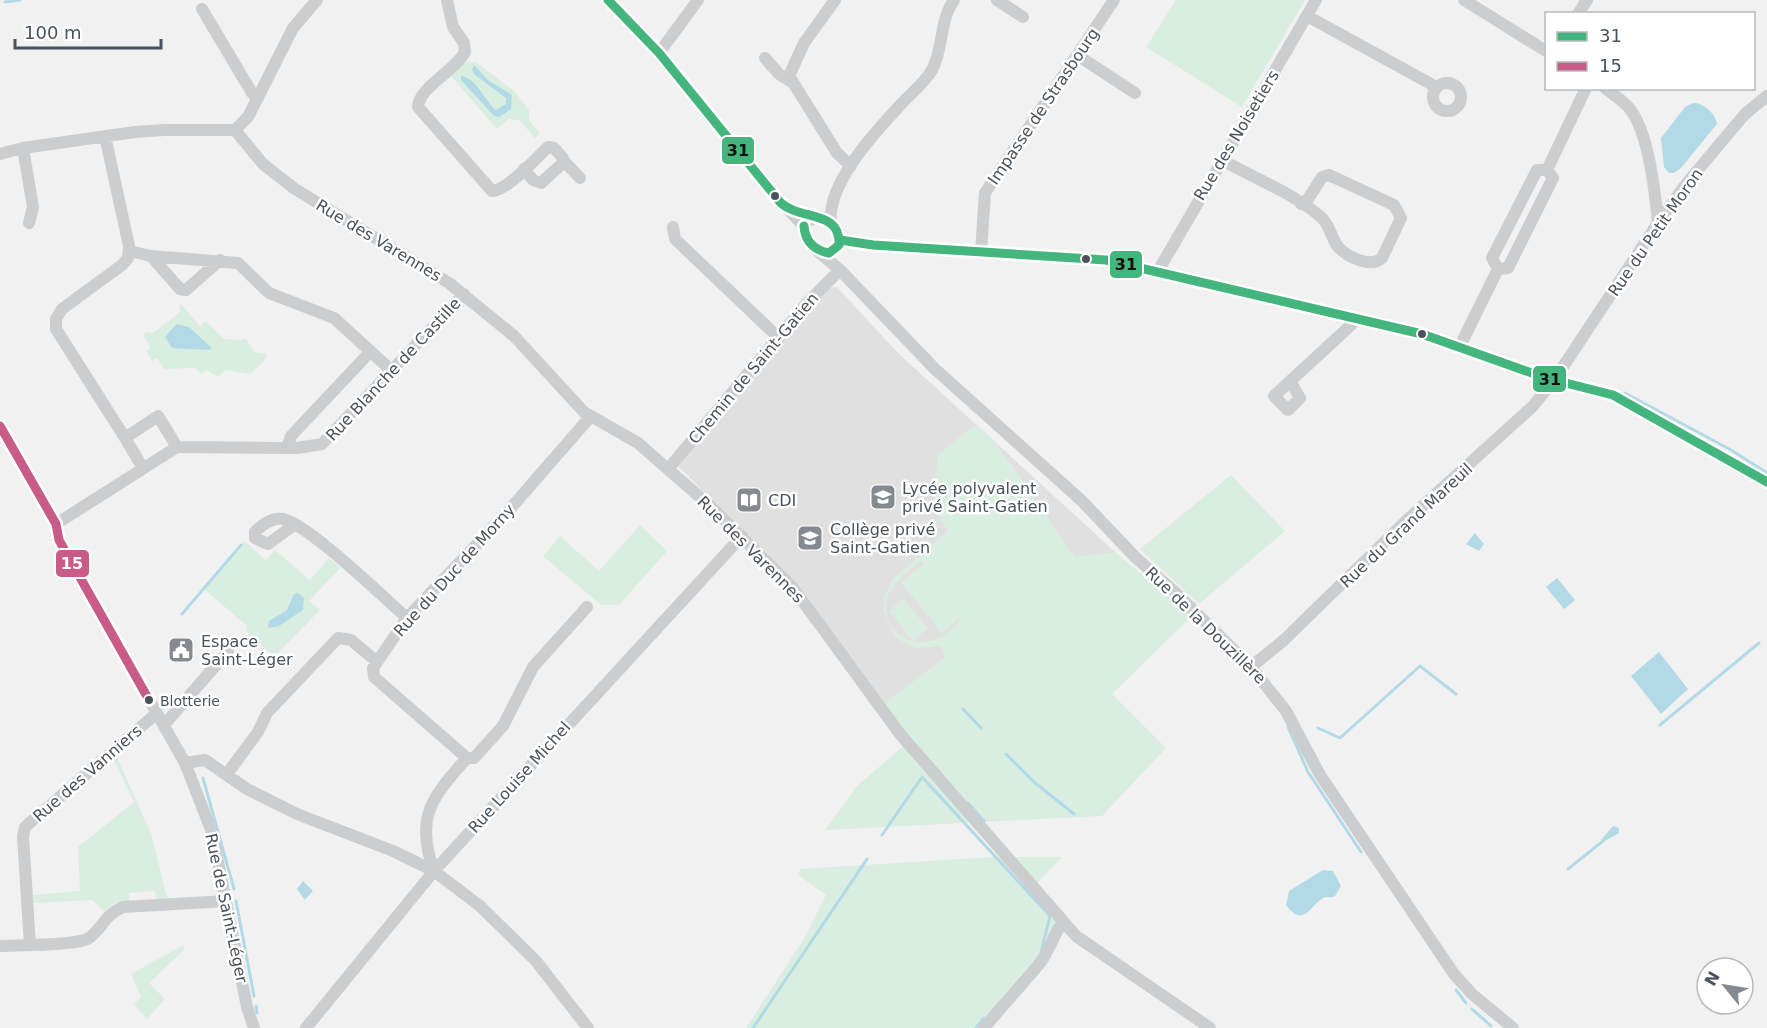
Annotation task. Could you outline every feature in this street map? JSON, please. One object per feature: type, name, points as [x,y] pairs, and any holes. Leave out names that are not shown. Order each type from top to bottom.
[{"type":"street","points":[[0,154],[23,148],[164,129],[235,130],[241,126],[258,98],[293,28],[317,0]]},
{"type":"street","points":[[447,0],[453,27],[464,43],[465,52],[459,62],[423,94],[418,106],[492,190],[504,188],[550,146],[580,178]]},
{"type":"street","points":[[608,0],[659,53],[804,226],[805,236],[814,248],[822,252],[831,252],[840,240]]},
{"type":"street","points":[[659,53],[698,0]]},
{"type":"street","points":[[790,81],[789,71],[804,43],[835,0]]},
{"type":"street","points":[[840,240],[831,222],[834,199],[851,166],[872,135],[932,70],[944,18],[954,0]]},
{"type":"street","points":[[997,0],[1023,17]]},
{"type":"street","name":"Impasse de Strasbourg","points":[[981,252],[985,193],[1114,0]]},
{"type":"street","name":"Rue des Noisetiers","points":[[1158,271],[1316,0]]},
{"type":"street","points":[[1464,0],[1545,50]]},
{"type":"street","points":[[202,9],[252,93],[258,98]]},
{"type":"street","points":[[1307,16],[1431,84],[1435,89]]},
{"type":"street","points":[[1077,55],[1135,93]]},
{"type":"street","points":[[765,58],[779,74],[790,81],[837,153],[851,166]]},
{"type":"street","points":[[1548,170],[1585,90]]},
{"type":"street","points":[[1608,90],[1629,107],[1638,124],[1654,182],[1658,223]]},
{"type":"street","name":"Rue du Petit Moron","points":[[1555,379],[1658,223],[1724,138],[1745,114],[1767,96]]},
{"type":"street","name":"Rue des Varennes","points":[[235,130],[263,164],[295,189],[464,294],[514,336],[591,416],[638,443],[669,468],[742,536],[793,588],[900,734],[1076,936],[1210,1028]]},
{"type":"street","points":[[105,136],[129,251],[122,265],[62,309],[55,324],[58,333],[143,468]]},
{"type":"street","points":[[23,148],[33,207],[29,223]]},
{"type":"street","points":[[1222,160],[1301,204],[1326,223],[1340,249],[1370,263],[1379,261],[1384,255],[1401,218],[1394,205],[1329,175],[1322,177],[1308,199],[1301,204]]},
{"type":"street","points":[[524,169],[534,180],[541,183],[564,161]]},
{"type":"street","points":[[1498,269],[1492,258],[1537,170],[1548,170]]},
{"type":"street","points":[[1498,269],[1508,268],[1553,178],[1548,170]]},
{"type":"street","points":[[804,226],[834,199]]},
{"type":"street","points":[[788,209],[831,222]]},
{"type":"street","points":[[673,227],[675,239],[779,338]]},
{"type":"street","points":[[840,240],[873,245],[1084,257],[1158,271],[1356,318],[1460,346],[1555,379],[1613,395],[1767,482]]},
{"type":"street","name":"Rue de la Douzillère","points":[[814,248],[840,270],[935,369],[1082,501],[1136,558],[1175,592],[1251,667],[1286,711],[1320,776],[1454,974],[1472,994],[1513,1028]]},
{"type":"street","points":[[129,251],[151,256],[220,260],[242,266],[266,291],[276,297],[329,314],[392,371]]},
{"type":"street","name":"Rue de la Douzillère","points":[[831,252],[840,270]]},
{"type":"street","points":[[151,256],[180,289],[186,290],[220,260]]},
{"type":"street","points":[[1460,346],[1498,269]]},
{"type":"street","name":"Chemin de Saint-Gatien","points":[[669,468],[823,284],[840,270]]},
{"type":"street","name":"Rue Blanche de Castille","points":[[177,447],[287,448],[316,446],[326,441],[464,294]]},
{"type":"street","points":[[1290,381],[1356,318]]},
{"type":"street","name":"Rue Blanche de Castille","points":[[287,448],[291,436],[370,352]]},
{"type":"street","name":"Rue du Grand Mareuil","points":[[1251,667],[1284,640],[1413,514],[1524,414],[1555,379]]},
{"type":"street","points":[[56,524],[177,447],[158,416],[125,438]]},
{"type":"street","name":"Rue du Duc de Morny","points":[[376,661],[407,618],[503,517],[591,416]]},
{"type":"street","name":"Rue de Saint-Léger","points":[[0,426],[56,524],[59,540],[184,763],[212,832],[247,1007],[254,1028]]},
{"type":"street","points":[[294,525],[312,535],[407,618]]},
{"type":"street","name":"Rue Louise Michel","points":[[306,1028],[434,870],[742,536]]},
{"type":"street","points":[[227,774],[258,732],[267,713],[338,638],[351,640],[376,661],[373,668],[374,677],[467,758],[474,758],[503,726],[533,667],[587,607]]},
{"type":"street","points":[[164,724],[228,651]]},
{"type":"street","name":"Rue des Vanniers","points":[[30,945],[23,837],[25,827],[157,713]]},
{"type":"street","points":[[434,870],[426,828],[432,800],[467,758]]},
{"type":"street","points":[[184,763],[205,760],[247,789],[297,814],[393,851],[434,870],[480,906],[529,954],[572,1005],[588,1028]]},
{"type":"street","points":[[0,946],[82,941],[96,931],[110,913],[123,907],[227,901]]},
{"type":"street","points":[[984,1028],[1040,963],[1054,934],[1063,922]]},
{"type":"shaded area","name":"Lycée polyvalent privé Saint-Gatien","points":[[837,287],[897,352],[1115,552],[899,725],[800,588],[679,467],[680,461],[823,289]]},
{"type":"green space","points":[[1176,0],[1305,0],[1242,107],[1146,47]]},
{"type":"green space","points":[[466,62],[476,62],[514,91],[529,110],[529,120],[540,134],[535,138],[519,120],[509,119],[497,129],[451,76]]},
{"type":"green space","points":[[180,303],[200,326],[206,321],[224,339],[242,340],[246,338],[254,352],[267,354],[265,360],[250,374],[226,370],[218,377],[207,370],[201,374],[195,368],[164,369],[157,358],[152,361],[146,351],[151,348],[143,335],[146,332],[153,333],[180,312]]},
{"type":"green space","points":[[976,424],[994,440],[1075,557],[1115,552],[1192,616],[1112,694],[1166,748],[1102,816],[825,830],[857,786],[902,747],[899,725],[884,704],[945,657],[941,646],[916,648],[903,642],[893,634],[883,610],[884,597],[893,579],[948,531],[933,508],[938,455]],"holes":[[[922,561],[924,564],[901,583],[942,633],[962,616],[951,631],[937,639],[923,642],[909,640],[897,633],[889,623],[886,609],[889,593],[895,584]]]},
{"type":"green space","points":[[1231,475],[1285,531],[1199,604],[1140,549]]},
{"type":"green space","points":[[640,525],[667,551],[619,605],[601,605],[543,556],[560,536],[599,571]]},
{"type":"green space","points":[[244,541],[266,560],[275,550],[310,580],[329,558],[340,568],[309,601],[320,610],[274,657],[247,632],[247,626],[204,589]]},
{"type":"green space","points":[[903,599],[928,628],[913,641],[889,611]]},
{"type":"green space","points":[[116,755],[152,836],[166,895],[169,898],[156,900],[155,891],[129,893],[129,902],[115,903],[104,911],[92,900],[33,903],[33,895],[80,891],[78,847],[134,802],[113,758]]},
{"type":"green space","points":[[994,857],[1062,857],[1033,887],[1055,912],[1054,934],[1048,950],[983,1028],[746,1028],[805,937],[826,895],[798,875],[801,869]]},
{"type":"green space","points":[[183,945],[185,949],[149,983],[165,999],[147,1019],[134,1005],[141,996],[131,974]]},
{"type":"water","points":[[474,65],[488,80],[512,95],[511,109],[499,117],[494,116],[461,80],[461,76],[472,81],[496,110],[506,104],[506,98],[475,75],[472,70]]},
{"type":"water","points":[[1693,103],[1701,104],[1708,109],[1717,124],[1681,168],[1674,173],[1669,173],[1664,167],[1661,138],[1685,107]]},
{"type":"water","points":[[177,324],[189,327],[212,348],[210,350],[172,348],[165,337]]},
{"type":"water","points":[[1475,533],[1484,544],[1479,551],[1466,544]]},
{"type":"water","points":[[1557,578],[1575,600],[1564,609],[1546,587]]},
{"type":"water","points":[[298,593],[304,598],[303,610],[279,626],[268,628],[269,621],[287,610],[294,594]]},
{"type":"water","points":[[1659,652],[1688,689],[1661,714],[1631,676]]},
{"type":"water","points":[[1613,826],[1619,828],[1619,833],[1603,842],[1601,840]]},
{"type":"water","points":[[1323,870],[1333,871],[1341,886],[1335,896],[1321,899],[1303,915],[1293,912],[1286,905],[1289,891]]},
{"type":"water","points":[[303,881],[313,891],[305,900],[297,889]]},
{"type":"waterway","points":[[5,2],[20,0]]},
{"type":"waterway","points":[[1625,393],[1731,450],[1767,473]]},
{"type":"waterway","points":[[182,614],[241,545]]},
{"type":"waterway","points":[[1660,725],[1759,643]]},
{"type":"waterway","points":[[1318,728],[1340,738],[1420,666],[1456,694]]},
{"type":"waterway","points":[[963,709],[981,728]]},
{"type":"waterway","points":[[1288,727],[1308,772],[1361,852]]},
{"type":"waterway","points":[[1006,754],[1034,782],[1074,814]]},
{"type":"waterway","points":[[882,835],[922,777],[1050,916],[1041,952]]},
{"type":"waterway","points":[[203,778],[234,889]]},
{"type":"waterway","points":[[968,803],[984,821]]},
{"type":"waterway","points":[[1568,869],[1603,841]]},
{"type":"waterway","points":[[753,1028],[867,859]]},
{"type":"waterway","points":[[236,901],[254,996]]},
{"type":"waterway","points":[[1456,990],[1466,1003]]},
{"type":"waterway","points":[[256,1006],[257,1013]]},
{"type":"waterway","points":[[1472,1009],[1491,1026]]},
{"type":"waterway","points":[[976,1028],[984,1018]]},
{"type":"transit line","name":"31","points":[[608,0],[659,53],[780,202],[788,208],[817,217],[833,226],[838,234],[839,245],[829,253],[819,250],[808,240],[804,226]]},
{"type":"transit line","name":"31","points":[[840,240],[873,245],[1106,260],[1422,334],[1546,378],[1613,395],[1767,482]]},
{"type":"transit line","name":"15","points":[[0,426],[56,524],[59,540],[149,700]]},
{"type":"place","name":"Lycée polyvalent privé Saint-Gatien","points":[[883,497]]},
{"type":"place","name":"CDI","points":[[749,500]]},
{"type":"place","name":"Collège privé Saint-Gatien","points":[[810,538]]},
{"type":"place","name":"Espace Saint-Léger","points":[[181,650]]},
{"type":"place","name":"Blotterie","points":[[149,700]]}]
